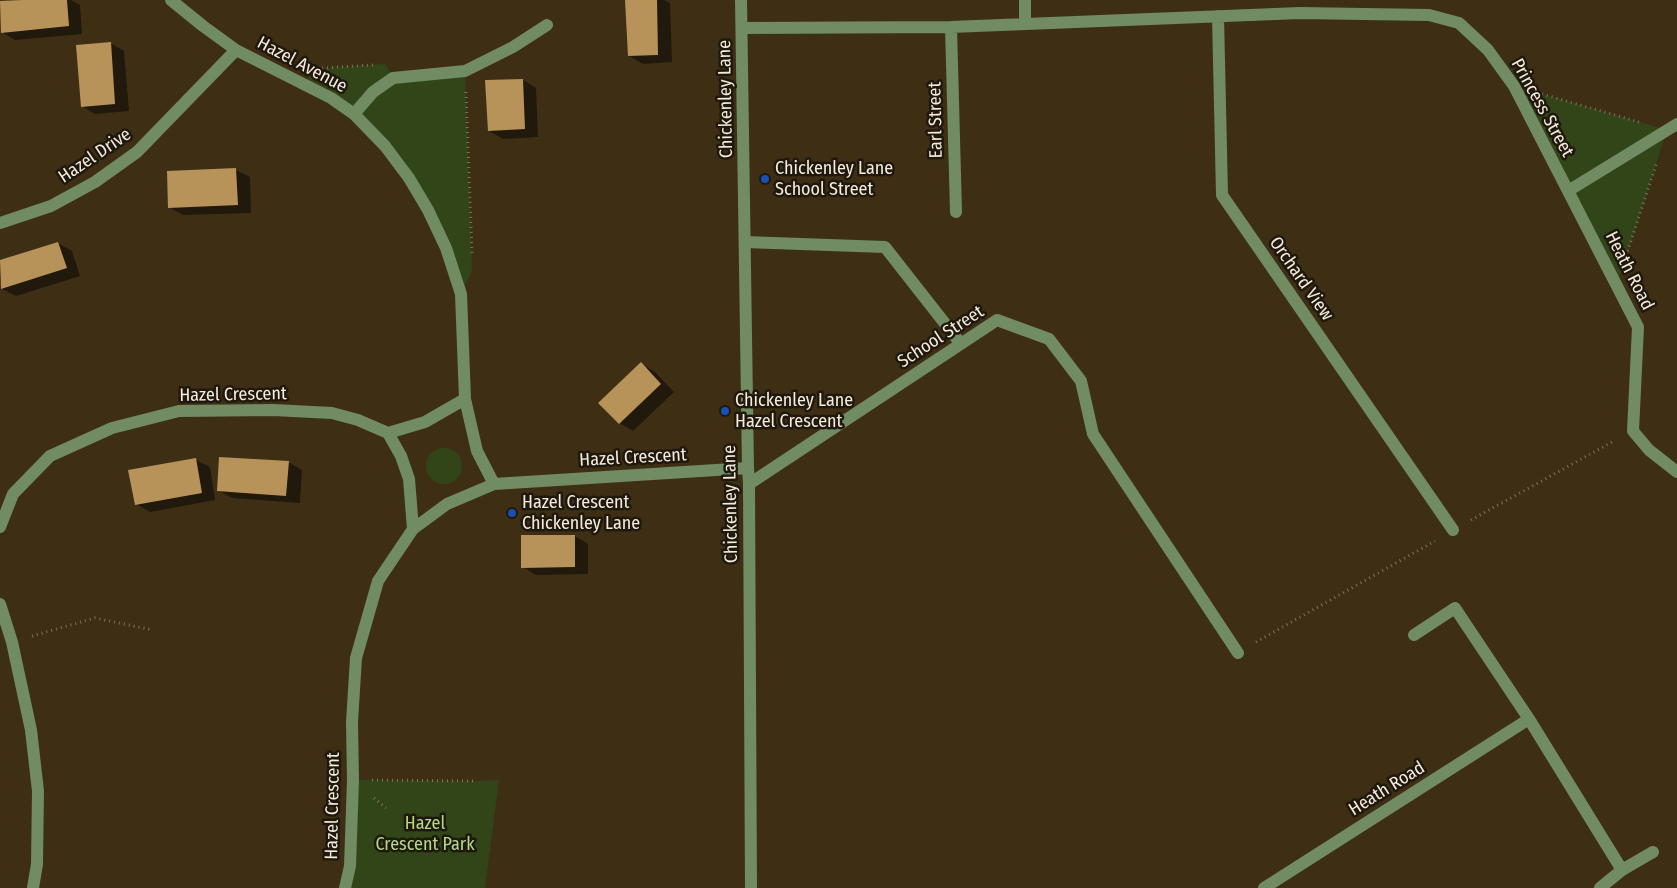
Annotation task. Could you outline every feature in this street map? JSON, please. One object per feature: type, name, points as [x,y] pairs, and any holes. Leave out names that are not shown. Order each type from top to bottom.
[{"type":"street","name":"Hazel Avenue","points":[[171,0],[236,50],[331,98],[354,114],[385,146],[409,178],[428,210],[446,248],[461,294],[465,399],[477,451],[494,484]]},
{"type":"street","name":"Chickenley Lane","points":[[741,0],[749,484],[751,888]]},
{"type":"street","points":[[1025,0],[1025,24]]},
{"type":"street","name":"Princess Street","points":[[742,28],[951,27],[1300,13],[1429,15],[1459,23],[1488,50],[1514,86],[1568,191]]},
{"type":"street","name":"Orchard View","points":[[1218,16],[1222,195],[1453,530]]},
{"type":"street","points":[[354,114],[372,92],[393,78],[465,71],[513,47],[547,25]]},
{"type":"street","name":"Earl Street","points":[[951,27],[956,212]]},
{"type":"street","name":"Hazel Drive","points":[[0,223],[51,206],[95,182],[137,152],[236,50]]},
{"type":"street","points":[[1568,191],[1677,124]]},
{"type":"street","name":"Heath Road","points":[[1568,191],[1638,327],[1632,431],[1649,450],[1677,472]]},
{"type":"street","points":[[745,242],[885,247],[960,344]]},
{"type":"street","name":"School Street","points":[[749,484],[997,320],[1049,339],[1081,381],[1093,434],[1238,652]]},
{"type":"street","points":[[413,530],[409,479],[401,456],[388,434],[425,422],[465,399]]},
{"type":"street","name":"Hazel Crescent","points":[[0,527],[13,494],[50,456],[112,428],[179,411],[273,410],[332,413],[358,420],[388,434]]},
{"type":"street","name":"Hazel Crescent","points":[[346,888],[350,866],[353,780],[352,722],[356,658],[378,581],[413,530],[447,504],[494,484],[748,468]]},
{"type":"street","points":[[0,604],[12,642],[31,730],[38,791],[36,864],[33,888]]},
{"type":"street","points":[[1414,634],[1455,608],[1529,720],[1622,870]]},
{"type":"street","name":"Heath Road","points":[[1264,888],[1529,720]]},
{"type":"street","points":[[1600,888],[1622,870],[1653,852]]},
{"type":"path","points":[[305,84],[313,69],[385,64],[393,78]]},
{"type":"path","points":[[465,71],[472,260]]},
{"type":"path","points":[[12,642],[95,618],[153,630]]},
{"type":"path","points":[[353,780],[477,781]]},
{"type":"green space","points":[[385,64],[394,78],[465,71],[472,270],[461,294],[446,248],[385,146],[305,84],[313,69]]},
{"type":"green space","points":[[1514,86],[1667,130],[1617,285]]},
{"type":"green space","points":[[444,448],[456,454],[462,466],[456,478],[444,484],[432,478],[426,466],[432,454]]},
{"type":"green space","name":"Hazel Crescent Park","points":[[353,780],[499,780],[485,888],[345,888]]},
{"type":"building","points":[[67,0],[69,26],[1,33],[0,1]]},
{"type":"building","points":[[625,0],[657,0],[658,55],[628,56]]},
{"type":"building","points":[[111,42],[115,104],[81,107],[76,45]]},
{"type":"building","points":[[523,79],[525,129],[488,131],[485,80]]},
{"type":"building","points":[[236,168],[238,205],[168,208],[167,171]]},
{"type":"building","points":[[58,242],[67,268],[1,289],[0,260]]},
{"type":"building","points":[[641,362],[661,384],[619,424],[598,403]]},
{"type":"building","points":[[219,457],[289,461],[286,496],[217,491]]},
{"type":"building","points":[[196,458],[202,493],[135,505],[128,470]]},
{"type":"building","points":[[521,535],[575,535],[575,567],[521,568]]},
{"type":"place","name":"Chickenley Lane School Street","points":[[765,179]]},
{"type":"place","name":"Chickenley Lane Hazel Crescent","points":[[725,411]]},
{"type":"place","name":"Hazel Crescent Chickenley Lane","points":[[512,513]]}]
